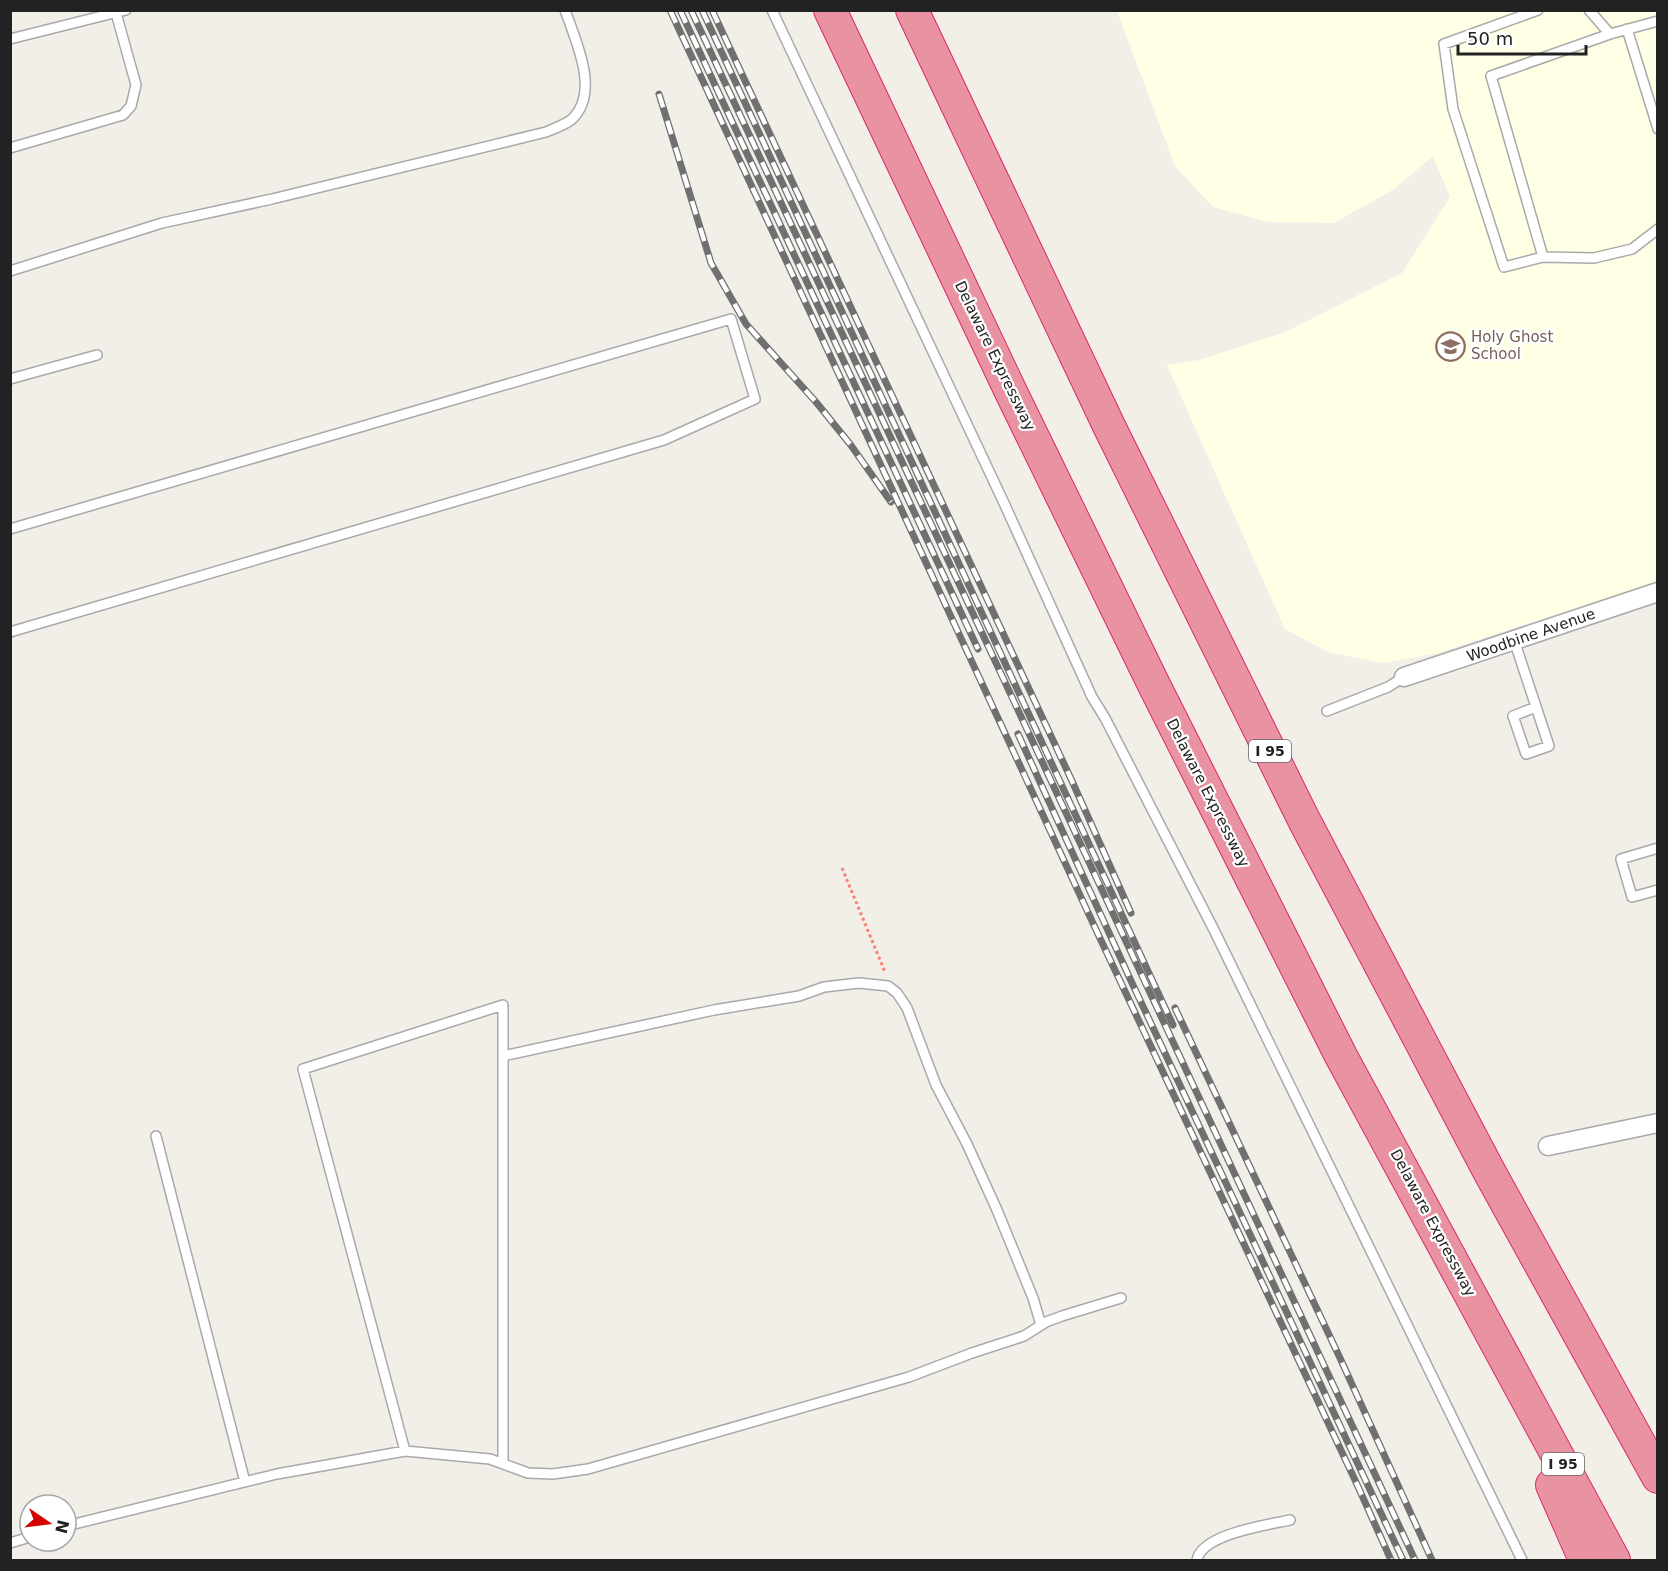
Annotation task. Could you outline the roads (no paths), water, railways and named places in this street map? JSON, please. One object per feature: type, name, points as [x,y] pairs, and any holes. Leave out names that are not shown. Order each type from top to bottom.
[{"type":"highway","name":"Delaware Expressway","points":[[830,10],[1010,390],[1160,696],[1341,1056],[1614,1560]]},
{"type":"highway","name":"I 95","points":[[912,10],[1114,437],[1299,810],[1490,1173],[1658,1477]]},
{"type":"highway","points":[[1511,1368],[1537,1448],[1585,1560]]},
{"type":"street","name":"Woodbine Avenue","points":[[1404,677],[1658,592]]},
{"type":"street","points":[[1548,1146],[1658,1123]]},
{"type":"lane","points":[[10,271],[162,223],[272,199],[546,132],[570,121],[583,104],[585,79],[576,41],[565,10]]},
{"type":"lane","points":[[772,10],[1004,503],[1092,697],[1106,718],[1214,930],[1522,1560]]},
{"type":"lane","points":[[1538,10],[1444,44],[1453,109],[1504,267],[1543,257],[1594,258],[1632,249],[1658,229]]},
{"type":"lane","points":[[1589,10],[1610,34]]},
{"type":"lane","points":[[10,39],[121,12],[136,85],[131,106],[123,115],[10,148]]},
{"type":"lane","points":[[1543,257],[1491,76],[1610,34],[1658,21]]},
{"type":"lane","points":[[1627,29],[1658,129]]},
{"type":"lane","points":[[10,529],[731,319],[755,399],[664,440],[10,632]]},
{"type":"lane","points":[[10,379],[97,355]]},
{"type":"lane","points":[[1514,640],[1549,746],[1526,754],[1513,716],[1536,707]]},
{"type":"lane","points":[[1327,711],[1388,687],[1404,677]]},
{"type":"lane","points":[[1658,848],[1621,859],[1632,897],[1658,890]]},
{"type":"lane","points":[[503,1056],[743,1005],[799,996],[824,987],[859,982],[888,986],[897,993],[907,1008],[936,1085],[968,1144],[997,1210],[1033,1298],[1041,1325]]},
{"type":"lane","points":[[405,1451],[303,1069],[503,1005],[503,1463]]},
{"type":"lane","points":[[156,1136],[245,1482]]},
{"type":"lane","points":[[78,1523],[245,1482],[405,1451],[490,1459],[528,1473],[553,1474],[588,1468],[909,1377],[1024,1336],[1041,1325],[1062,1316],[1120,1298]]},
{"type":"lane","points":[[1197,1560],[1197,1556],[1207,1545],[1232,1533],[1290,1520]]},
{"type":"railway","points":[[670,10],[1391,1560]]},
{"type":"railway","points":[[680,10],[978,649]]},
{"type":"railway","points":[[691,10],[1415,1560]]},
{"type":"railway","points":[[702,10],[1173,1025]]},
{"type":"railway","points":[[712,10],[1072,781],[1131,913]]},
{"type":"railway","points":[[659,94],[711,263],[746,324],[816,402],[850,444],[891,502]]},
{"type":"railway","points":[[1018,734],[1132,983],[1403,1560]]},
{"type":"railway","points":[[1175,1008],[1340,1358],[1432,1560]]},
{"type":"place","name":"Holy Ghost School","points":[[1450,346]]}]
